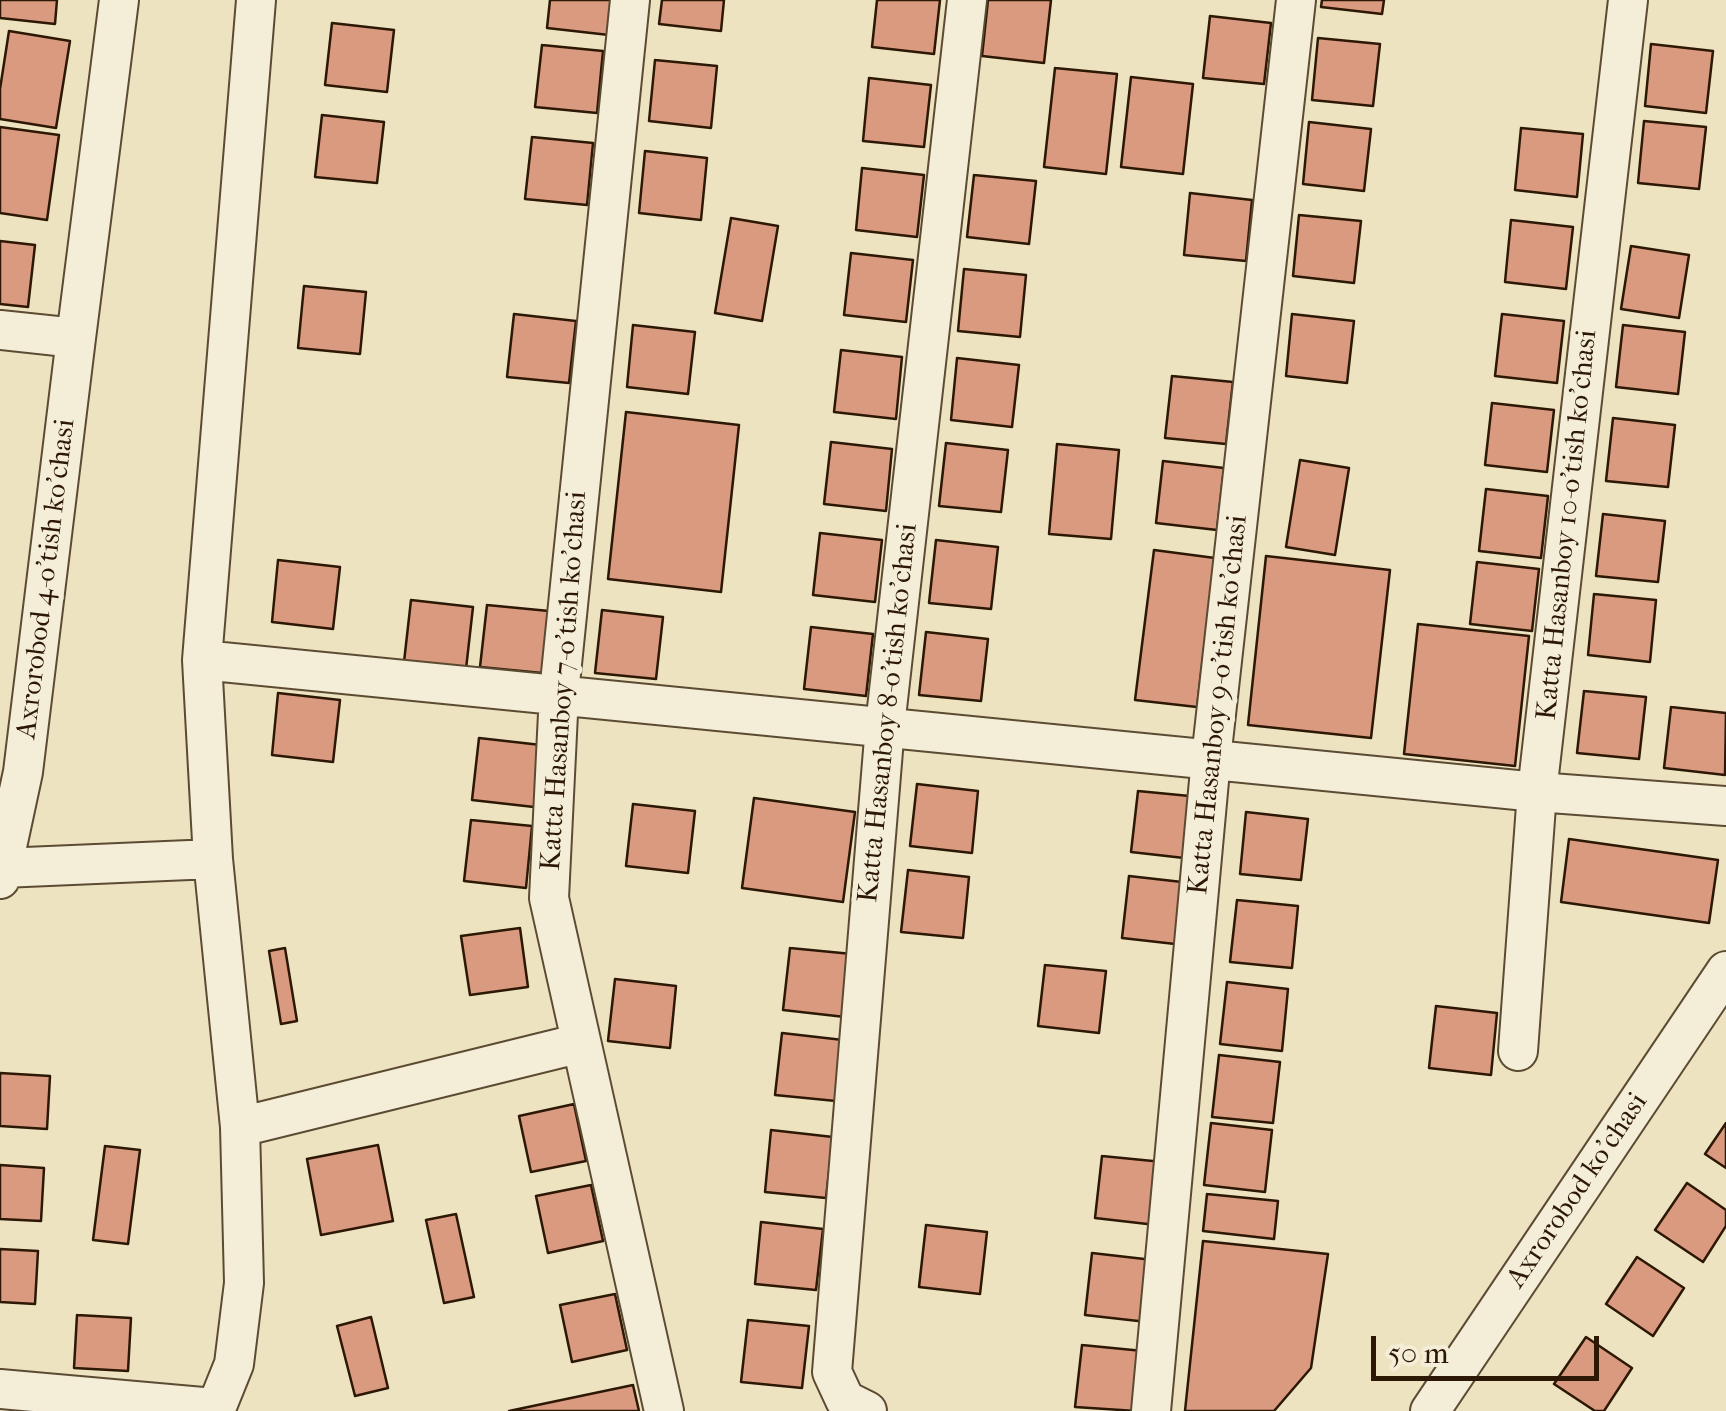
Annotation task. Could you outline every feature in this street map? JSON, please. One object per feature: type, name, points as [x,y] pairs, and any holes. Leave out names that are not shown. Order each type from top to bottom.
[{"type":"street","name":"Axrorobod 4-o'tish ko'chasi","points":[[1,874],[23,772],[119,0]]},
{"type":"street","points":[[0,1388],[215,1409],[234,1364],[244,1283],[240,1127],[213,858],[202,660],[256,0]]},
{"type":"street","name":"Katta Hasanboy 7-o'tish ko'chasi","points":[[630,0],[558,693],[549,898],[664,1411]]},
{"type":"street","name":"Katta Hasanboy 8-o'tish ko'chasi","points":[[852,1407],[832,1372],[885,726],[967,0]]},
{"type":"street","name":"Katta Hasanboy 9-o'tish ko'chasi","points":[[1151,1411],[1211,759],[1296,0]]},
{"type":"street","name":"Katta Hasanboy 10-o'tish ko'chasi","points":[[1518,1051],[1538,792],[1628,0]]},
{"type":"street","points":[[0,330],[76,338]]},
{"type":"street","points":[[202,660],[1538,792],[1726,806]]},
{"type":"street","points":[[1,874],[213,858]]},
{"type":"street","name":"Axrorobod ko'chasi","points":[[1430,1411],[1726,971]]},
{"type":"street","points":[[240,1127],[582,1043]]},
{"type":"building","points":[[0,0],[57,0],[55,24],[0,18]]},
{"type":"building","points":[[550,0],[612,0],[609,35],[547,28]]},
{"type":"building","points":[[662,0],[724,0],[721,31],[659,24]]},
{"type":"building","points":[[877,0],[940,0],[934,54],[872,47]]},
{"type":"building","points":[[988,0],[1051,0],[1044,63],[982,56]]},
{"type":"building","points":[[1322,0],[1384,0],[1382,14],[1321,7]]},
{"type":"building","points":[[1210,16],[1271,23],[1264,84],[1203,78]]},
{"type":"building","points":[[332,23],[394,30],[387,92],[325,85]]},
{"type":"building","points":[[9,31],[70,41],[56,128],[0,119],[0,89]]},
{"type":"building","points":[[1318,38],[1380,44],[1373,106],[1312,100]]},
{"type":"building","points":[[1651,44],[1713,51],[1706,113],[1645,106]]},
{"type":"building","points":[[542,45],[603,51],[597,113],[535,107]]},
{"type":"building","points":[[655,60],[717,66],[711,128],[649,121]]},
{"type":"building","points":[[1055,68],[1117,74],[1106,174],[1044,167]]},
{"type":"building","points":[[1131,77],[1193,84],[1183,174],[1121,167]]},
{"type":"building","points":[[869,78],[931,85],[924,147],[863,141]]},
{"type":"building","points":[[322,115],[384,122],[377,183],[315,177]]},
{"type":"building","points":[[1644,121],[1706,127],[1699,189],[1638,183]]},
{"type":"building","points":[[1309,122],[1371,129],[1364,191],[1303,184]]},
{"type":"building","points":[[0,127],[59,135],[47,220],[0,213]]},
{"type":"building","points":[[1521,128],[1583,134],[1577,197],[1515,190]]},
{"type":"building","points":[[532,137],[593,143],[587,205],[525,199]]},
{"type":"building","points":[[645,151],[707,158],[701,220],[639,213]]},
{"type":"building","points":[[862,168],[924,175],[917,237],[856,230]]},
{"type":"building","points":[[974,175],[1036,181],[1029,244],[967,237]]},
{"type":"building","points":[[1190,193],[1252,200],[1246,261],[1184,255]]},
{"type":"building","points":[[1299,215],[1361,221],[1354,283],[1293,276]]},
{"type":"building","points":[[731,218],[778,226],[762,321],[715,313]]},
{"type":"building","points":[[1511,220],[1573,227],[1566,289],[1505,282]]},
{"type":"building","points":[[0,241],[35,245],[28,307],[0,304]]},
{"type":"building","points":[[1631,246],[1689,255],[1679,318],[1621,309]]},
{"type":"building","points":[[851,253],[913,260],[906,322],[844,315]]},
{"type":"building","points":[[964,269],[1026,275],[1020,337],[958,331]]},
{"type":"building","points":[[304,286],[366,292],[360,354],[298,348]]},
{"type":"building","points":[[514,314],[576,321],[569,383],[507,377]]},
{"type":"building","points":[[1292,314],[1354,321],[1347,383],[1286,376]]},
{"type":"building","points":[[1502,314],[1564,321],[1557,383],[1495,376]]},
{"type":"building","points":[[633,325],[695,332],[688,394],[627,387]]},
{"type":"building","points":[[1623,325],[1685,332],[1678,394],[1616,387]]},
{"type":"building","points":[[841,350],[902,357],[896,419],[834,412]]},
{"type":"building","points":[[957,358],[1019,365],[1012,427],[951,420]]},
{"type":"building","points":[[1172,376],[1233,382],[1226,444],[1165,438]]},
{"type":"building","points":[[1492,403],[1554,410],[1547,472],[1485,465]]},
{"type":"building","points":[[626,412],[739,425],[721,592],[608,579]]},
{"type":"building","points":[[1613,418],[1675,425],[1668,487],[1606,481]]},
{"type":"building","points":[[831,442],[892,449],[886,511],[824,504]]},
{"type":"building","points":[[946,443],[1008,450],[1001,512],[939,506]]},
{"type":"building","points":[[1057,444],[1119,450],[1111,539],[1049,534]]},
{"type":"building","points":[[1300,460],[1349,468],[1335,555],[1286,547]]},
{"type":"building","points":[[1163,461],[1224,468],[1217,530],[1156,523]]},
{"type":"building","points":[[1486,489],[1548,496],[1541,558],[1479,551]]},
{"type":"building","points":[[1603,514],[1665,521],[1658,582],[1596,576]]},
{"type":"building","points":[[820,533],[882,540],[875,602],[813,595]]},
{"type":"building","points":[[936,540],[998,547],[991,609],[929,603]]},
{"type":"building","points":[[1154,550],[1215,558],[1197,707],[1135,700]]},
{"type":"building","points":[[1266,556],[1390,570],[1371,738],[1248,725]]},
{"type":"building","points":[[278,560],[340,567],[333,629],[272,622]]},
{"type":"building","points":[[1477,562],[1539,569],[1532,631],[1470,624]]},
{"type":"building","points":[[1594,594],[1656,600],[1650,662],[1588,655]]},
{"type":"building","points":[[411,600],[473,607],[466,669],[404,662]]},
{"type":"building","points":[[487,605],[549,611],[542,673],[480,667]]},
{"type":"building","points":[[602,610],[663,617],[656,679],[595,673]]},
{"type":"building","points":[[1418,624],[1529,636],[1515,766],[1404,754]]},
{"type":"building","points":[[811,627],[873,634],[866,696],[804,689]]},
{"type":"building","points":[[926,632],[988,639],[981,701],[919,695]]},
{"type":"building","points":[[1584,691],[1646,697],[1639,759],[1577,753]]},
{"type":"building","points":[[278,693],[340,700],[333,762],[272,755]]},
{"type":"building","points":[[1671,707],[1726,713],[1725,775],[1664,768]]},
{"type":"building","points":[[479,738],[541,745],[534,807],[472,800]]},
{"type":"building","points":[[917,784],[978,791],[972,853],[910,846]]},
{"type":"building","points":[[1138,791],[1200,797],[1193,859],[1131,852]]},
{"type":"building","points":[[754,798],[855,812],[843,902],[742,888]]},
{"type":"building","points":[[633,804],[695,811],[688,873],[626,866]]},
{"type":"building","points":[[1246,812],[1308,819],[1301,880],[1240,874]]},
{"type":"building","points":[[471,820],[532,826],[526,888],[464,881]]},
{"type":"building","points":[[1569,839],[1718,860],[1709,923],[1561,902]]},
{"type":"building","points":[[908,870],[969,877],[963,938],[901,932]]},
{"type":"building","points":[[1129,876],[1191,883],[1184,945],[1122,938]]},
{"type":"building","points":[[1237,900],[1298,906],[1292,968],[1230,962]]},
{"type":"building","points":[[520,928],[528,987],[470,995],[461,936]]},
{"type":"building","points":[[285,948],[297,1021],[281,1024],[269,951]]},
{"type":"building","points":[[790,948],[852,954],[845,1017],[783,1010]]},
{"type":"building","points":[[1045,965],[1106,971],[1099,1033],[1038,1026]]},
{"type":"building","points":[[615,979],[676,986],[670,1048],[608,1041]]},
{"type":"building","points":[[1227,982],[1288,989],[1282,1051],[1220,1044]]},
{"type":"building","points":[[1436,1006],[1497,1013],[1491,1075],[1429,1068]]},
{"type":"building","points":[[782,1033],[843,1040],[836,1101],[775,1095]]},
{"type":"building","points":[[1219,1055],[1280,1062],[1273,1123],[1212,1117]]},
{"type":"building","points":[[0,1073],[50,1076],[47,1129],[0,1126]]},
{"type":"building","points":[[574,1104],[586,1161],[531,1172],[519,1116]]},
{"type":"building","points":[[1211,1123],[1272,1130],[1265,1192],[1204,1185]]},
{"type":"building","points":[[1726,1123],[1726,1168],[1705,1154]]},
{"type":"building","points":[[771,1130],[833,1137],[826,1198],[765,1192]]},
{"type":"building","points":[[378,1145],[393,1221],[321,1235],[307,1159]]},
{"type":"building","points":[[105,1146],[140,1150],[128,1244],[93,1240]]},
{"type":"building","points":[[1102,1156],[1163,1162],[1156,1225],[1095,1218]]},
{"type":"building","points":[[0,1165],[44,1168],[41,1221],[0,1219]]},
{"type":"building","points":[[1687,1183],[1726,1210],[1726,1226],[1703,1262],[1655,1230]]},
{"type":"building","points":[[591,1185],[603,1241],[548,1253],[536,1196]]},
{"type":"building","points":[[1207,1194],[1278,1201],[1274,1239],[1203,1231]]},
{"type":"building","points":[[456,1214],[474,1297],[444,1303],[426,1220]]},
{"type":"building","points":[[761,1222],[823,1229],[816,1290],[755,1284]]},
{"type":"building","points":[[926,1225],[987,1232],[980,1294],[919,1287]]},
{"type":"building","points":[[1203,1241],[1328,1254],[1311,1368],[1274,1411],[1185,1411]]},
{"type":"building","points":[[0,1249],[38,1251],[35,1304],[0,1302]]},
{"type":"building","points":[[1092,1253],[1153,1260],[1147,1322],[1085,1315]]},
{"type":"building","points":[[1637,1257],[1684,1288],[1653,1336],[1606,1304]]},
{"type":"building","points":[[615,1294],[627,1350],[572,1362],[560,1305]]},
{"type":"building","points":[[77,1315],[131,1318],[128,1371],[74,1368]]},
{"type":"building","points":[[371,1317],[388,1388],[355,1396],[337,1326]]},
{"type":"building","points":[[748,1320],[809,1326],[802,1388],[741,1382]]},
{"type":"building","points":[[1586,1337],[1632,1368],[1604,1411],[1595,1411],[1554,1384]]},
{"type":"building","points":[[1082,1345],[1143,1351],[1136,1411],[1075,1407]]},
{"type":"building","points":[[633,1385],[639,1411],[509,1411]]}]
